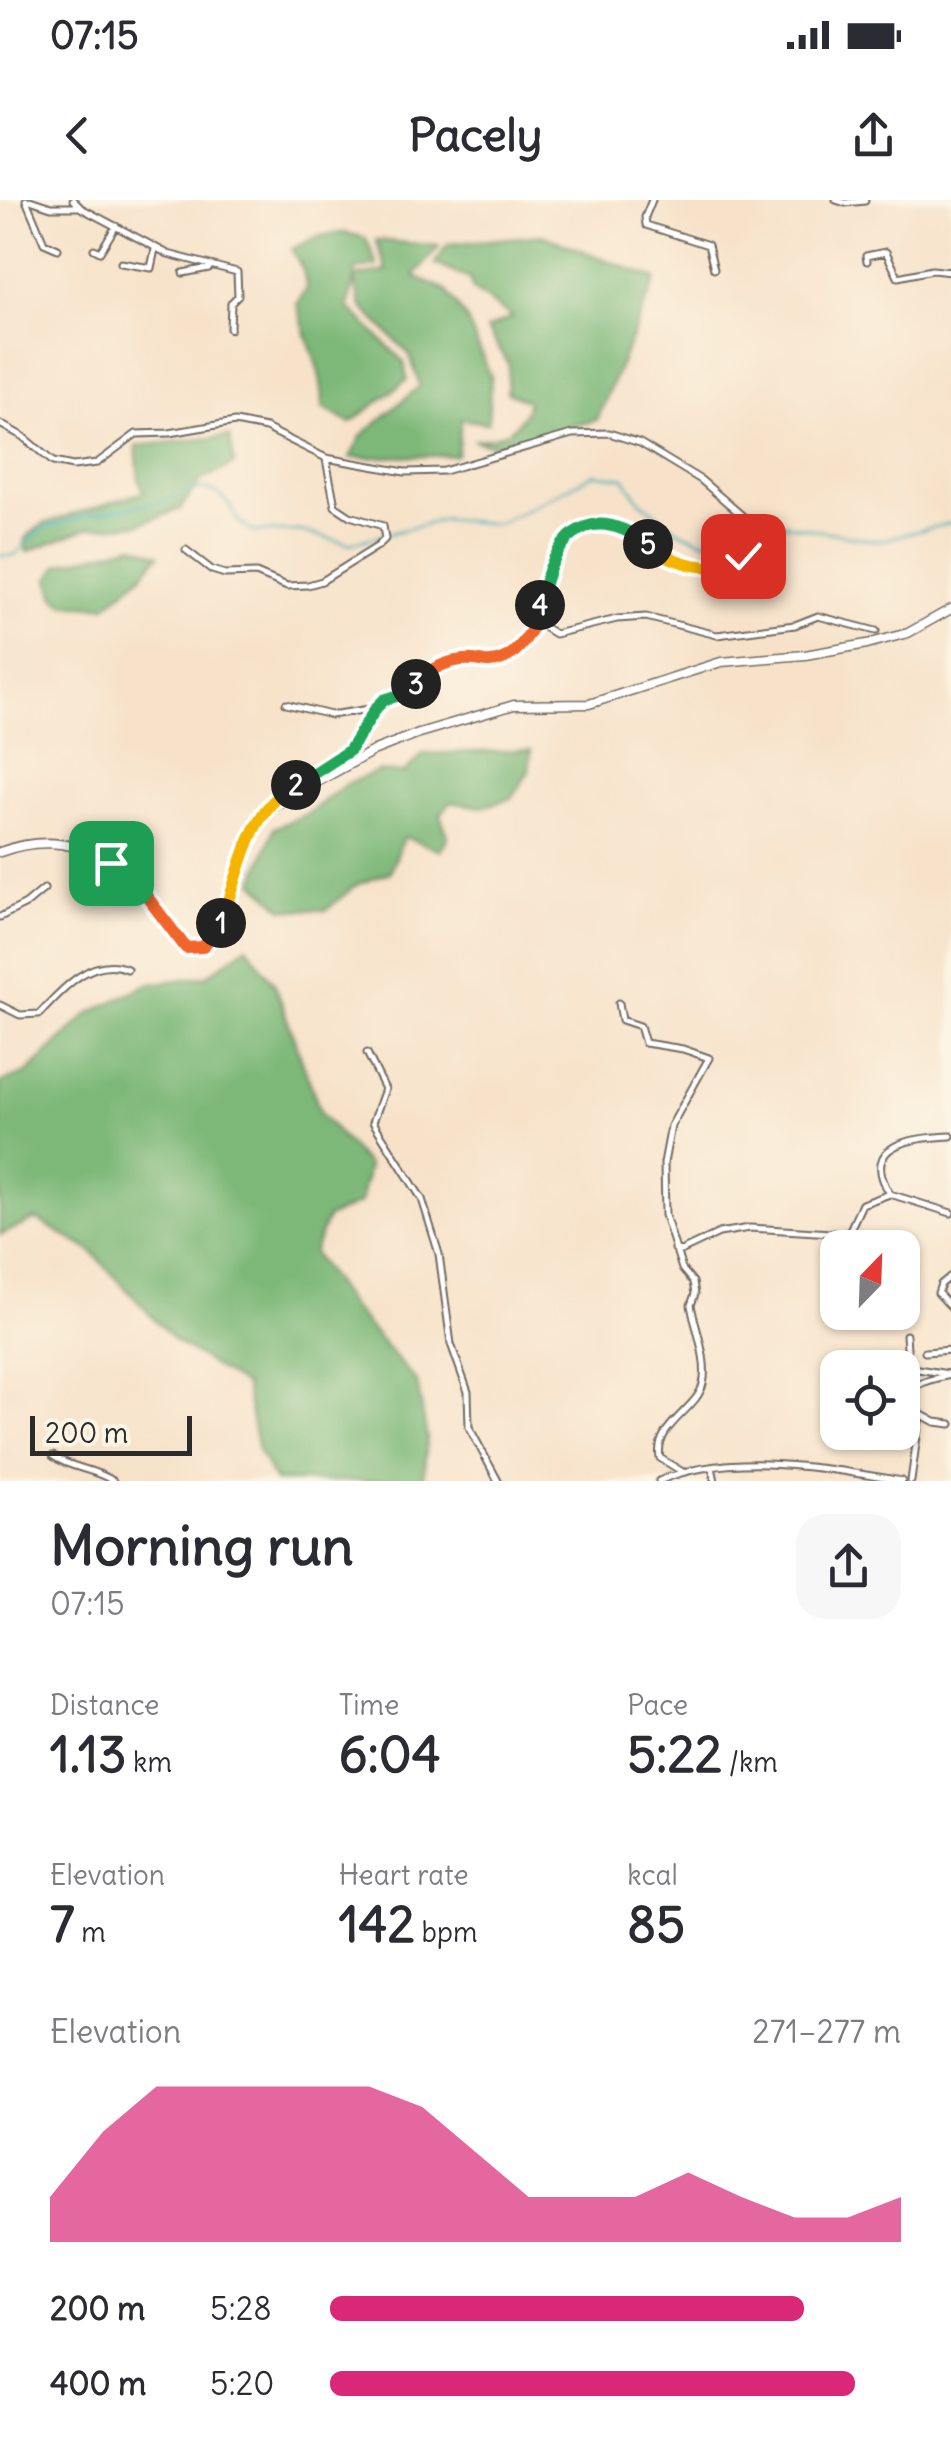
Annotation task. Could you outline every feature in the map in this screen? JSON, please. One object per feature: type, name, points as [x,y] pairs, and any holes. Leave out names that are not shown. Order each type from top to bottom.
[{"type":"main road","points":[[0,852],[24,844],[53,842],[99,855],[141,889],[180,944],[198,950],[217,931],[251,834],[274,804],[375,750],[514,705],[589,704],[721,662],[805,655],[867,644],[908,633],[951,609]]},
{"type":"street","points":[[28,200],[50,208],[81,208]]},
{"type":"street","points":[[28,200],[44,243],[58,250]]},
{"type":"street","points":[[73,200],[155,249],[237,272],[238,296],[231,303],[230,328]]},
{"type":"street","points":[[652,200],[645,216],[646,226],[708,245],[714,268]]},
{"type":"street","points":[[836,200],[865,201]]},
{"type":"street","points":[[94,249],[102,252],[116,226]]},
{"type":"street","points":[[122,264],[151,268],[155,249]]},
{"type":"street","points":[[868,261],[866,256],[886,252],[898,278],[932,270],[951,272]]},
{"type":"street","points":[[183,273],[212,267]]},
{"type":"street","points":[[0,424],[22,436],[53,462],[72,466],[98,464],[136,434],[235,422],[260,425],[326,458],[374,469],[444,471],[572,434],[609,433],[640,443],[690,472],[746,519],[752,530],[743,556],[732,567],[714,568],[671,560],[640,538],[608,523],[586,525],[564,544],[542,595],[537,624],[520,645],[502,659],[462,660],[436,666],[409,692],[384,700],[350,750],[280,792],[274,804]]},
{"type":"street","points":[[186,550],[212,570],[224,574],[256,573],[286,586],[308,585],[335,574],[385,539],[383,526],[350,516],[335,506],[326,458]]},
{"type":"street","points":[[537,624],[554,634],[646,616],[717,635],[796,625],[818,616],[876,631]]},
{"type":"street","points":[[286,704],[330,715],[376,708]]},
{"type":"street","points":[[0,916],[26,904],[44,889]]},
{"type":"street","points":[[0,1005],[20,1015],[39,1014],[70,980],[116,965],[127,969]]},
{"type":"street","points":[[619,1003],[622,1020],[640,1026],[645,1043],[683,1048],[709,1058],[668,1138],[664,1201],[682,1269],[693,1282],[695,1294],[691,1305],[704,1380],[699,1395],[679,1413],[658,1447],[660,1458],[682,1471]]},
{"type":"street","points":[[367,1053],[384,1089],[374,1122],[422,1199],[440,1254],[451,1344],[468,1392],[469,1427],[498,1481]]},
{"type":"street","points":[[890,1194],[882,1172],[890,1146],[906,1140],[951,1136]]},
{"type":"street","points":[[675,1249],[682,1251],[720,1233],[750,1228],[848,1234],[862,1204],[890,1194],[951,1213]]},
{"type":"street","points":[[951,1276],[941,1284],[938,1293],[951,1308]]},
{"type":"street","points":[[906,1336],[912,1368],[951,1375]]},
{"type":"street","points":[[925,1352],[951,1350]]},
{"type":"street","points":[[920,1385],[951,1375]]},
{"type":"street","points":[[920,1414],[935,1422],[951,1424]]},
{"type":"street","points":[[911,1481],[915,1450]]},
{"type":"street","points":[[53,1456],[112,1481]]},
{"type":"street","points":[[659,1481],[682,1471],[712,1467],[816,1465],[902,1481]]},
{"type":"street","points":[[712,1467],[715,1481]]},
{"type":"green space","points":[[343,232],[366,238],[377,265],[356,270],[355,277],[387,271],[376,240],[439,246],[414,276],[446,290],[467,320],[491,377],[488,423],[461,419],[457,455],[350,458],[362,435],[420,386],[410,355],[362,307],[354,280],[348,307],[404,362],[407,380],[350,423],[323,408],[317,367],[297,303],[307,288],[292,249],[317,237]]},
{"type":"green space","points":[[542,235],[656,279],[597,420],[502,444],[473,440],[508,431],[521,418],[528,401],[507,392],[509,365],[487,329],[512,317],[473,290],[470,279],[435,264],[448,244]]},
{"type":"green space","points":[[230,436],[234,464],[200,481],[180,509],[139,524],[88,528],[27,552],[25,538],[43,524],[144,492],[136,446]]},
{"type":"green space","points":[[134,545],[159,555],[106,606],[65,605],[55,597],[49,579],[58,565]]},
{"type":"green space","points":[[531,750],[529,771],[512,798],[482,807],[451,802],[440,815],[448,836],[441,850],[404,837],[390,872],[356,885],[326,910],[283,909],[254,882],[274,828],[309,813],[346,784],[379,771],[404,773],[423,754]]},
{"type":"green space","points":[[247,946],[275,985],[321,1114],[368,1166],[360,1203],[327,1218],[313,1253],[351,1307],[417,1382],[427,1438],[423,1481],[275,1481],[258,1450],[245,1386],[174,1340],[91,1251],[36,1219],[0,1235],[0,1083],[27,1073],[88,1014],[148,984],[207,976]]},
{"type":"waterway","points":[[0,556],[15,555],[36,533],[48,527],[92,514],[166,501],[188,490],[217,493],[239,522],[254,532],[300,531],[349,544],[445,519],[498,524],[594,474],[624,478],[640,501],[679,531],[701,540],[717,541],[766,521],[878,541],[951,523]]},
{"type":"route","points":[[111,863],[151,900],[180,944],[198,950],[217,931],[251,834],[280,792],[350,750],[384,700],[409,692],[436,666],[462,660],[490,662],[502,659],[520,645],[537,624],[542,595],[564,544],[586,525],[608,523],[640,538],[671,560],[692,566],[732,567],[743,556]]}]
